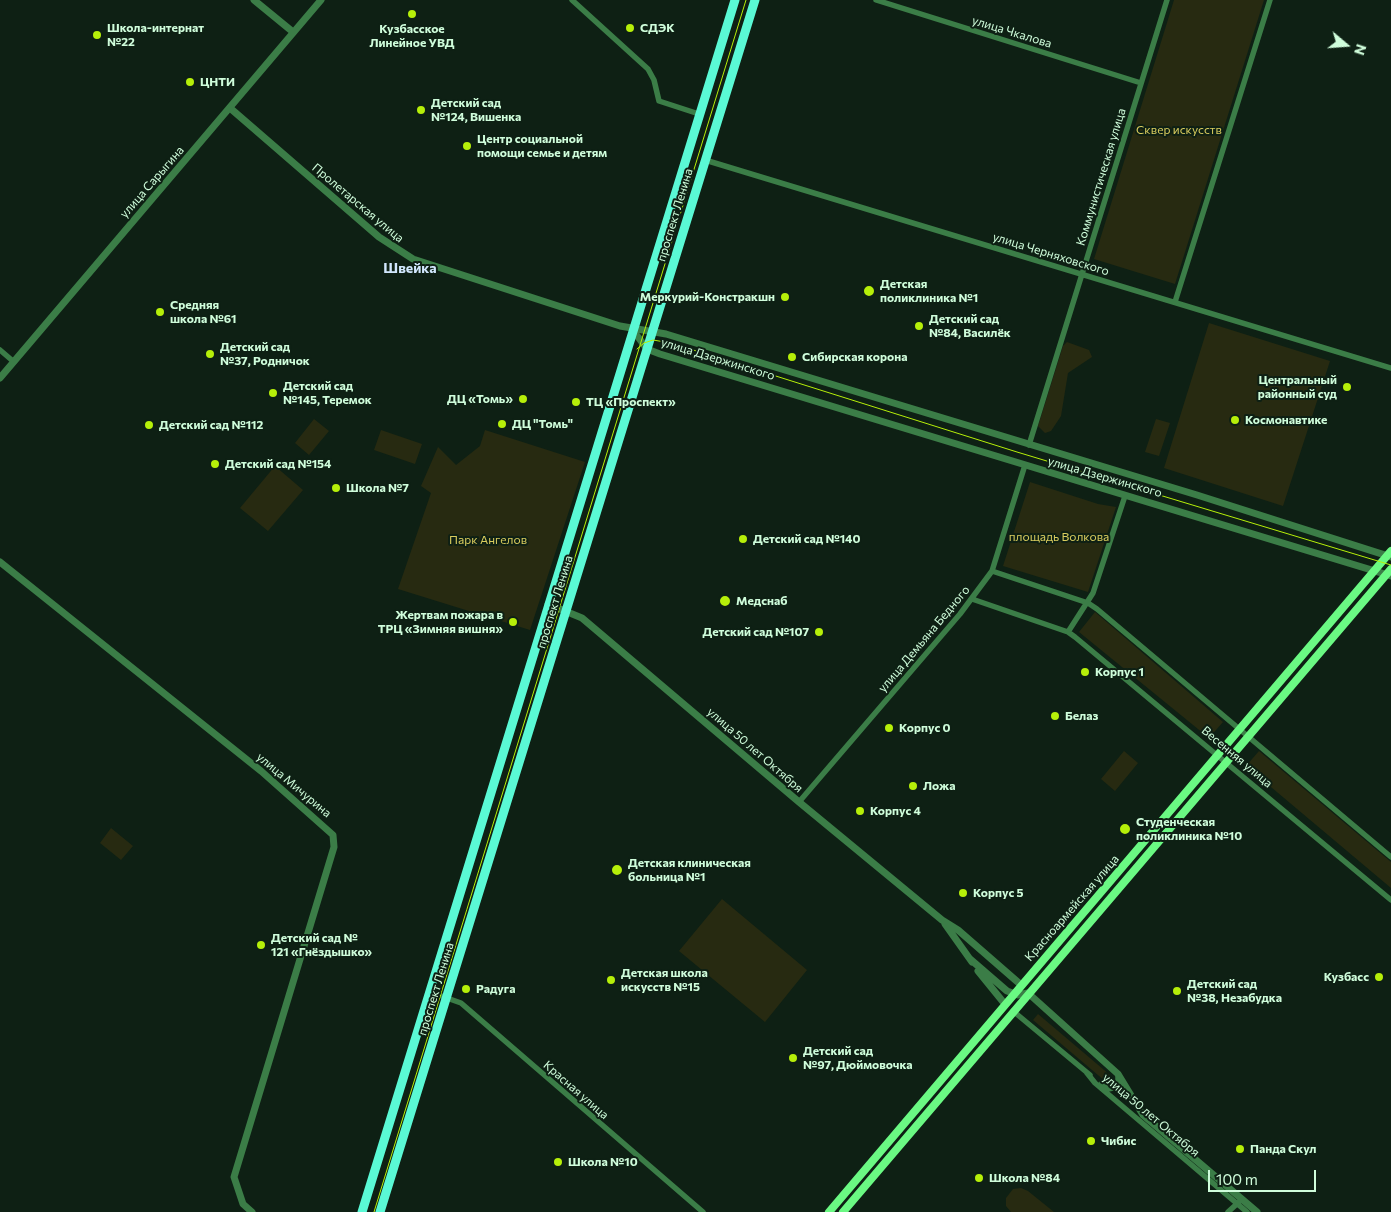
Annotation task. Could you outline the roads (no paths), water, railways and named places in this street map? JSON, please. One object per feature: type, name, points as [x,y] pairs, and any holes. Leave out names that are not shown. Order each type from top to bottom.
[{"type":"main road","name":"проспект Ленина","points":[[362,1212],[632,329],[735,0]]},
{"type":"main road","name":"проспект Ленина","points":[[380,1212],[755,0]]},
{"type":"main road","name":"Красноармейская улица","points":[[828,1212],[1020,984],[1390,554]]},
{"type":"main road","name":"Красноармейская улица","points":[[843,1212],[1028,993],[1389,573]]},
{"type":"main road","name":"улица 50 лет Октября","points":[[1020,984],[1028,993]]},
{"type":"main road","name":"улица 50 лет Октября","points":[[1004,1003],[1013,1011]]},
{"type":"street","points":[[254,0],[293,32]]},
{"type":"street","name":"улица Сарыгина","points":[[0,378],[320,0]]},
{"type":"street","points":[[572,0],[648,69],[654,80],[659,100],[699,114]]},
{"type":"street","name":"улица Чкалова","points":[[876,0],[1141,83]]},
{"type":"street","name":"Коммунистическая улица","points":[[1029,445],[1167,0]]},
{"type":"street","points":[[1175,302],[1270,0]]},
{"type":"street","name":"Пролетарская улица","points":[[230,108],[386,243],[405,256],[632,329]]},
{"type":"street","name":"улица Черняховского","points":[[705,160],[1391,368]]},
{"type":"street","name":"улица Дзержинского","points":[[632,329],[652,330],[1390,554]]},
{"type":"street","name":"улица Дзержинского","points":[[632,329],[647,349],[1125,496],[1193,514],[1374,571],[1389,573]]},
{"type":"street","points":[[0,350],[14,362]]},
{"type":"street","name":"улица Демьяна Бедного","points":[[799,802],[972,599],[992,571],[1025,465]]},
{"type":"street","points":[[1068,632],[1088,603],[1125,496]]},
{"type":"street","name":"улица Мичурина","points":[[0,562],[261,771],[333,835],[334,847],[234,1177],[243,1204],[252,1212]]},
{"type":"street","name":"Весенняя улица","points":[[992,571],[1088,603],[1391,857]]},
{"type":"street","name":"Весенняя улица","points":[[972,599],[1068,632],[1228,761],[1391,900]]},
{"type":"street","name":"улица 50 лет Октября","points":[[548,604],[582,618],[799,802],[942,920],[958,930],[1020,984]]},
{"type":"street","name":"улица 50 лет Октября","points":[[942,920],[990,988],[1004,1003]]},
{"type":"street","points":[[970,959],[1000,987],[1012,994],[1028,993]]},
{"type":"street","name":"Красная улица","points":[[430,992],[461,1003],[703,1212]]},
{"type":"street","name":"улица 50 лет Октября","points":[[1028,993],[1118,1074],[1143,1115],[1240,1201],[1247,1212]]},
{"type":"street","name":"улица 50 лет Октября","points":[[1013,1011],[1086,1073],[1095,1083],[1240,1201],[1257,1212]]},
{"type":"street","name":"улица 50 лет Октября","points":[[1086,1073],[1111,1089],[1118,1082],[1118,1074]]},
{"type":"street","points":[[1228,1212],[1240,1201]]},
{"type":"tram line","points":[[374,1212],[746,0]]},
{"type":"tram line","points":[[637,349],[644,343],[653,340],[671,343],[1017,452],[1391,565]]},
{"type":"place","name":"Кузбасское Линейное УВД","points":[[412,14]]},
{"type":"place","name":"СДЭК","points":[[630,28]]},
{"type":"place","name":"Школа-интернат №22","points":[[97,35]]},
{"type":"place","name":"ЦНТИ","points":[[190,82]]},
{"type":"place","name":"Детский сад №124, Вишенка","points":[[421,110]]},
{"type":"place","name":"Центр социальной помощи семье и детям","points":[[467,146]]},
{"type":"place","name":"Детская поликлиника №1","points":[[869,291]]},
{"type":"place","name":"Меркурий-Констракшн","points":[[785,297]]},
{"type":"place","name":"Средняя школа №61","points":[[160,312]]},
{"type":"place","name":"Детский сад №84, Василёк","points":[[919,326]]},
{"type":"place","name":"Детский сад №37, Родничок","points":[[210,354]]},
{"type":"place","name":"Сибирская корона","points":[[792,357]]},
{"type":"place","name":"Центральный районный суд","points":[[1347,387]]},
{"type":"place","name":"Детский сад №145, Теремок","points":[[273,393]]},
{"type":"place","name":"ДЦ «Томь»","points":[[523,399]]},
{"type":"place","name":"ТЦ «Проспект»","points":[[576,402]]},
{"type":"place","name":"Космонавтике","points":[[1235,420]]},
{"type":"place","name":"ДЦ \"Томь\"","points":[[502,424]]},
{"type":"place","name":"Детский сад №112","points":[[149,425]]},
{"type":"place","name":"Детский сад №154","points":[[215,464]]},
{"type":"place","name":"Школа №7","points":[[336,488]]},
{"type":"place","name":"Детский сад №140","points":[[743,539]]},
{"type":"place","name":"Медснаб","points":[[725,601]]},
{"type":"place","name":"Жертвам пожара в ТРЦ «Зимняя вишня»","points":[[513,622]]},
{"type":"place","name":"Детский сад №107","points":[[819,632]]},
{"type":"place","name":"Корпус 1","points":[[1085,672]]},
{"type":"place","name":"Белаз","points":[[1055,716]]},
{"type":"place","name":"Корпус 0","points":[[889,728]]},
{"type":"place","name":"Ложа","points":[[913,786]]},
{"type":"place","name":"Корпус 4","points":[[860,811]]},
{"type":"place","name":"Студенческая поликлиника №10","points":[[1125,829]]},
{"type":"place","name":"Детская клиническая больница №1","points":[[617,870]]},
{"type":"place","name":"Корпус 5","points":[[963,893]]},
{"type":"place","name":"Детский сад № 121 «Гнёздышко»","points":[[261,945]]},
{"type":"place","name":"Кузбасс","points":[[1379,977]]},
{"type":"place","name":"Детская школа искусств №15","points":[[611,980]]},
{"type":"place","name":"Радуга","points":[[466,989]]},
{"type":"place","name":"Детский сад №38, Незабудка","points":[[1177,991]]},
{"type":"place","name":"Детский сад №97, Дюймовочка","points":[[793,1058]]},
{"type":"place","name":"Чибис","points":[[1091,1141]]},
{"type":"place","name":"Панда Скул","points":[[1240,1149]]},
{"type":"place","name":"Школа №10","points":[[558,1162]]},
{"type":"place","name":"Школа №84","points":[[979,1178]]},
{"type":"district","name":"Швейка","points":[[410,268]]},
{"type":"park label","name":"Сквер искусств","points":[[1179,130]]},
{"type":"park label","name":"площадь Волкова","points":[[1059,537]]},
{"type":"park label","name":"Парк Ангелов","points":[[488,540]]}]
